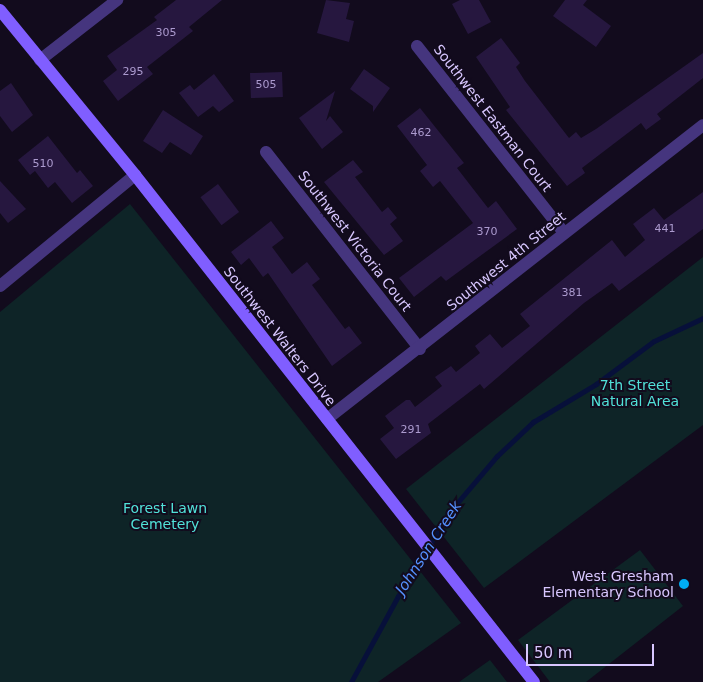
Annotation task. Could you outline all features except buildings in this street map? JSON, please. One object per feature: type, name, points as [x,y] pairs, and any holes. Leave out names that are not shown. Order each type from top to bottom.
[{"type":"street","points":[[40,60],[117,0]]},
{"type":"street","name":"Southwest Walters Drive","points":[[0,10],[135,175],[534,682]]},
{"type":"street","name":"Southwest Eastman Court","points":[[417,46],[564,233]]},
{"type":"street","name":"Southwest 4th Street","points":[[326,419],[420,349],[564,233],[703,125]]},
{"type":"street","name":"Southwest Victoria Court","points":[[266,152],[420,349]]},
{"type":"street","points":[[0,286],[135,175]]},
{"type":"green space","name":"Forest Lawn Cemetery","points":[[130,204],[461,623],[378,682],[0,682],[0,312]]},
{"type":"green space","name":"7th Street Natural Area","points":[[703,257],[703,425],[484,588],[406,489]]},
{"type":"green space","points":[[640,550],[683,606],[586,682],[550,682],[518,640]]},
{"type":"green space","points":[[490,660],[507,682],[459,682]]},
{"type":"waterway","name":"Johnson Creek","points":[[351,682],[398,596],[451,510],[497,456],[533,422],[596,384],[654,341],[703,318]]},
{"type":"place","name":"West Gresham Elementary School","points":[[684,584]]}]
